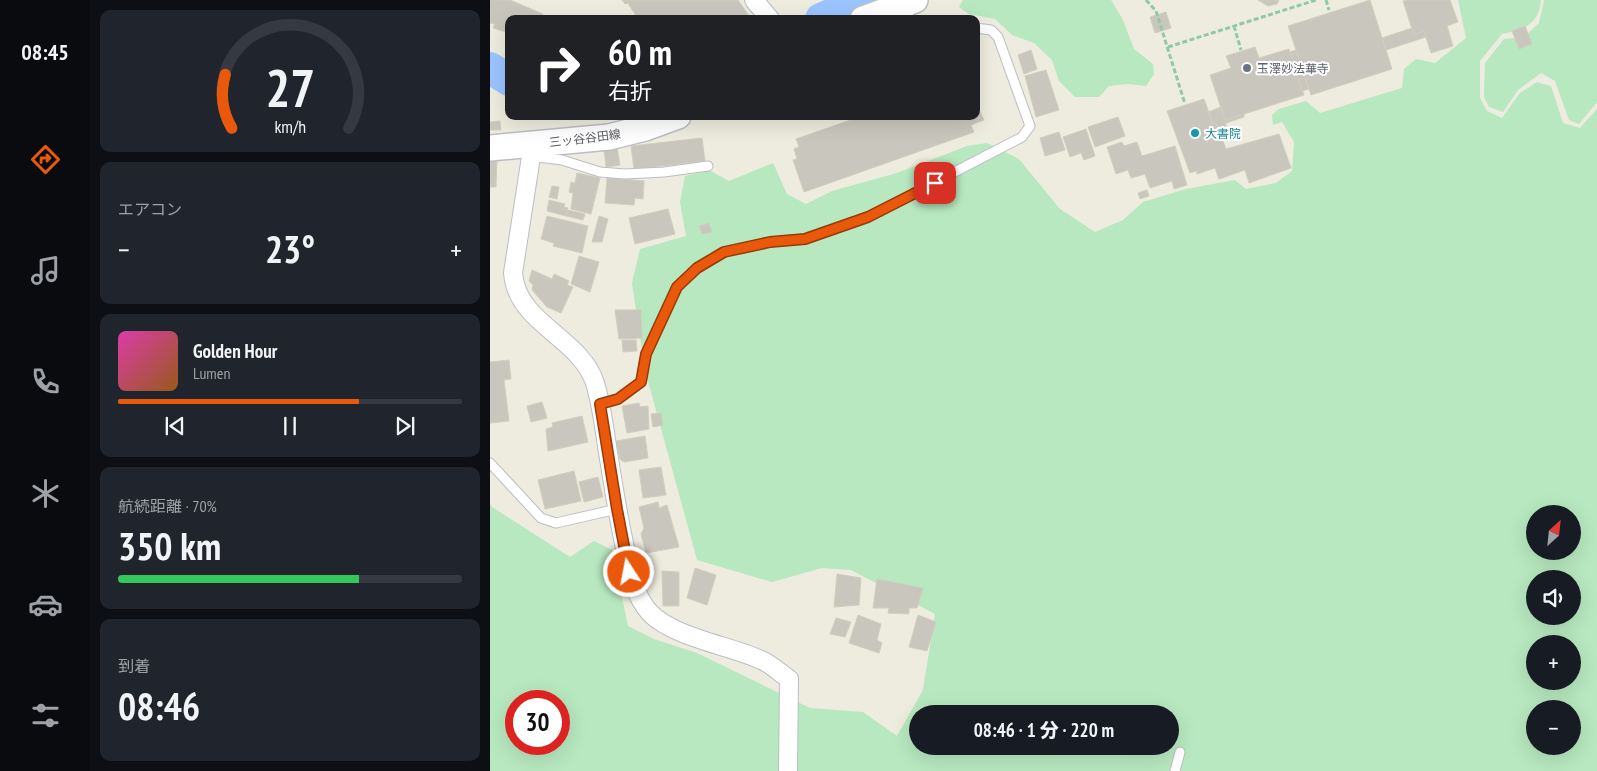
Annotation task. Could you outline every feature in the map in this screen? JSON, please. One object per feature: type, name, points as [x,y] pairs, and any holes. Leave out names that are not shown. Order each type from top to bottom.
[{"type":"main road","points":[[879,15],[910,7]]},
{"type":"main road","name":"三ッ谷谷田線","points":[[490,148],[532,150],[609,137],[667,120]]},
{"type":"street","points":[[754,0],[767,15]]},
{"type":"street","points":[[532,150],[513,273],[514,283],[523,303],[586,365],[594,380],[600,404],[629,572],[640,600],[651,614],[664,624],[762,660],[789,679],[788,771]]},
{"type":"lane","points":[[600,404],[618,399],[641,382],[646,354],[677,287],[697,268],[724,252],[770,242],[805,239],[868,217],[1022,136],[1030,126],[998,37],[991,30],[980,29]]},
{"type":"lane","points":[[532,150],[600,172],[625,174],[664,172],[708,166]]},
{"type":"lane","points":[[490,463],[541,518],[549,522],[556,523],[617,509]]},
{"type":"lane","points":[[1175,771],[1180,752]]},
{"type":"path","points":[[1146,0],[1156,10],[1185,104]]},
{"type":"path","points":[[1168,47],[1316,0]]},
{"type":"path","points":[[1326,0],[1329,10]]},
{"type":"path","points":[[1234,26],[1241,50]]},
{"type":"green space","points":[[963,0],[1111,0],[1123,20],[1134,49],[1153,64],[1154,74],[1146,86],[1128,84],[1109,86],[1099,97],[1075,97],[1059,81],[1052,60],[1034,43],[1012,35],[995,19],[969,14],[959,7]]},
{"type":"green space","points":[[1458,0],[1541,0],[1537,15],[1529,25],[1517,31],[1502,34],[1480,61],[1480,98],[1487,111],[1502,118],[1520,93],[1537,82],[1551,86],[1563,123],[1580,128],[1597,109],[1597,771],[490,771],[490,504],[570,557],[594,541],[612,550],[628,626],[654,639],[697,653],[810,708],[863,712],[897,736],[909,715],[909,755],[1179,755],[1179,705],[915,705],[923,690],[935,614],[851,570],[822,568],[772,582],[697,560],[645,370],[632,283],[640,249],[686,236],[680,202],[685,176],[709,170],[729,181],[773,163],[787,194],[806,204],[832,191],[897,173],[967,146],[987,143],[1019,159],[1060,209],[1095,232],[1123,220],[1143,202],[1186,189],[1235,180],[1246,189],[1276,183],[1292,171],[1294,142],[1282,122],[1273,125],[1272,115],[1279,109],[1306,101],[1320,113],[1402,88],[1404,69],[1416,59],[1435,63],[1466,38]]},
{"type":"green space","points":[[1544,0],[1597,0],[1597,102],[1579,124],[1569,120],[1555,81],[1541,73],[1518,90],[1503,112],[1489,107],[1484,97],[1485,63],[1504,39],[1524,37],[1539,23]]},
{"type":"building","points":[[490,0],[510,0],[543,14],[505,15],[505,32],[493,28],[495,24],[490,23]]},
{"type":"building","points":[[622,0],[738,0],[748,15],[636,15],[628,3],[625,4]]},
{"type":"building","points":[[1258,0],[1279,0],[1277,4],[1268,6]]},
{"type":"building","points":[[1370,0],[1392,69],[1311,95],[1288,26]]},
{"type":"building","points":[[1450,0],[1458,22],[1447,26],[1453,46],[1431,53],[1424,31],[1414,35],[1403,1]]},
{"type":"building","points":[[1166,12],[1171,28],[1155,33],[1150,17]]},
{"type":"building","points":[[1525,26],[1532,44],[1519,49],[1512,31]]},
{"type":"building","points":[[1412,28],[1414,35],[1424,31],[1426,37],[1386,50],[1382,38]]},
{"type":"building","points":[[1255,47],[1259,58],[1289,49],[1304,95],[1225,120],[1210,75],[1231,68],[1226,56]]},
{"type":"building","points":[[1031,50],[1037,69],[1024,74],[1018,55]]},
{"type":"building","points":[[1296,50],[1309,89],[1302,91],[1290,52]]},
{"type":"building","points":[[1046,70],[1059,110],[1036,117],[1025,76]]},
{"type":"building","points":[[1204,99],[1213,124],[1216,123],[1226,149],[1279,134],[1291,168],[1249,183],[1245,170],[1219,179],[1215,168],[1197,174],[1196,171],[1190,173],[1167,111]]},
{"type":"building","points":[[1221,107],[1225,120],[1244,114],[1244,117],[1226,123],[1226,126],[1219,129],[1216,123],[1213,124],[1208,112]]},
{"type":"building","points":[[980,112],[984,120],[971,125],[974,132],[804,192],[793,160],[797,159],[794,149],[799,147],[796,139],[851,120],[980,120]]},
{"type":"building","points":[[1118,117],[1125,136],[1095,147],[1088,127]]},
{"type":"building","points":[[500,121],[501,130],[490,130],[490,122]]},
{"type":"building","points":[[1086,129],[1095,156],[1084,160],[1081,153],[1070,157],[1063,137]]},
{"type":"building","points":[[1059,132],[1065,150],[1045,156],[1040,138]]},
{"type":"building","points":[[702,138],[705,161],[634,169],[631,146]]},
{"type":"building","points":[[1122,142],[1124,146],[1137,142],[1142,156],[1175,146],[1187,185],[1174,189],[1172,181],[1150,188],[1145,174],[1131,178],[1128,170],[1116,174],[1107,147]]},
{"type":"building","points":[[617,147],[620,165],[606,167],[604,149]]},
{"type":"building","points":[[490,159],[497,159],[496,187],[490,187]]},
{"type":"building","points":[[577,173],[600,178],[591,214],[571,209],[573,193],[569,192],[571,182],[575,183]]},
{"type":"building","points":[[607,178],[644,181],[643,199],[635,198],[634,205],[605,203]]},
{"type":"building","points":[[552,186],[559,187],[557,199],[549,197]]},
{"type":"building","points":[[1147,190],[1149,196],[1140,199],[1138,193]]},
{"type":"building","points":[[549,200],[565,204],[564,207],[568,208],[566,216],[547,211]]},
{"type":"building","points":[[668,209],[675,234],[635,244],[629,218]]},
{"type":"building","points":[[568,210],[585,214],[583,220],[566,216]]},
{"type":"building","points":[[547,216],[588,226],[582,253],[553,246],[554,243],[541,239]]},
{"type":"building","points":[[599,216],[608,219],[602,242],[592,242]]},
{"type":"building","points":[[709,223],[712,232],[702,234],[699,226]]},
{"type":"building","points":[[579,256],[599,262],[590,292],[571,284]]},
{"type":"building","points":[[532,270],[552,279],[554,274],[569,281],[567,285],[573,287],[561,313],[547,307],[532,290],[533,285],[529,281]]},
{"type":"building","points":[[615,310],[641,310],[642,338],[619,339]]},
{"type":"building","points":[[622,340],[636,340],[637,351],[623,352]]},
{"type":"building","points":[[509,360],[511,379],[504,380],[509,421],[490,423],[490,362]]},
{"type":"building","points":[[542,402],[547,418],[531,422],[527,406]]},
{"type":"building","points":[[639,403],[640,407],[648,406],[649,429],[627,433],[622,406]]},
{"type":"building","points":[[661,413],[663,425],[653,427],[651,414]]},
{"type":"building","points":[[582,416],[588,442],[548,451],[546,429],[553,427],[552,423]]},
{"type":"building","points":[[645,436],[648,458],[624,462],[620,459],[616,441]]},
{"type":"building","points":[[661,467],[666,495],[643,498],[639,470]]},
{"type":"building","points":[[574,471],[581,501],[545,509],[538,480]]},
{"type":"building","points":[[598,477],[603,497],[584,502],[579,482]]},
{"type":"building","points":[[658,502],[659,508],[667,505],[679,547],[646,553],[641,534],[644,528],[639,507]]},
{"type":"building","points":[[695,568],[716,575],[707,605],[687,598]]},
{"type":"building","points":[[662,571],[679,572],[679,606],[663,606]]},
{"type":"building","points":[[837,574],[861,578],[859,605],[834,607]]},
{"type":"building","points":[[877,579],[923,588],[917,608],[909,608],[909,614],[888,613],[889,608],[873,608]]},
{"type":"building","points":[[858,615],[881,624],[877,640],[882,643],[879,653],[849,643]]},
{"type":"building","points":[[918,615],[936,622],[927,651],[909,647]]},
{"type":"building","points":[[836,618],[851,622],[845,637],[830,634]]},
{"type":"waterway","points":[[830,15],[864,0]]},
{"type":"waterway","points":[[490,68],[505,77]]},
{"type":"place","name":"玉澤妙法華寺","points":[[1247,68]]},
{"type":"place","name":"大書院","points":[[1195,133]]},
{"type":"route","points":[[629,572],[600,404],[618,399],[641,382],[646,354],[677,287],[697,268],[724,252],[770,242],[805,239],[868,217],[935,183]]}]
